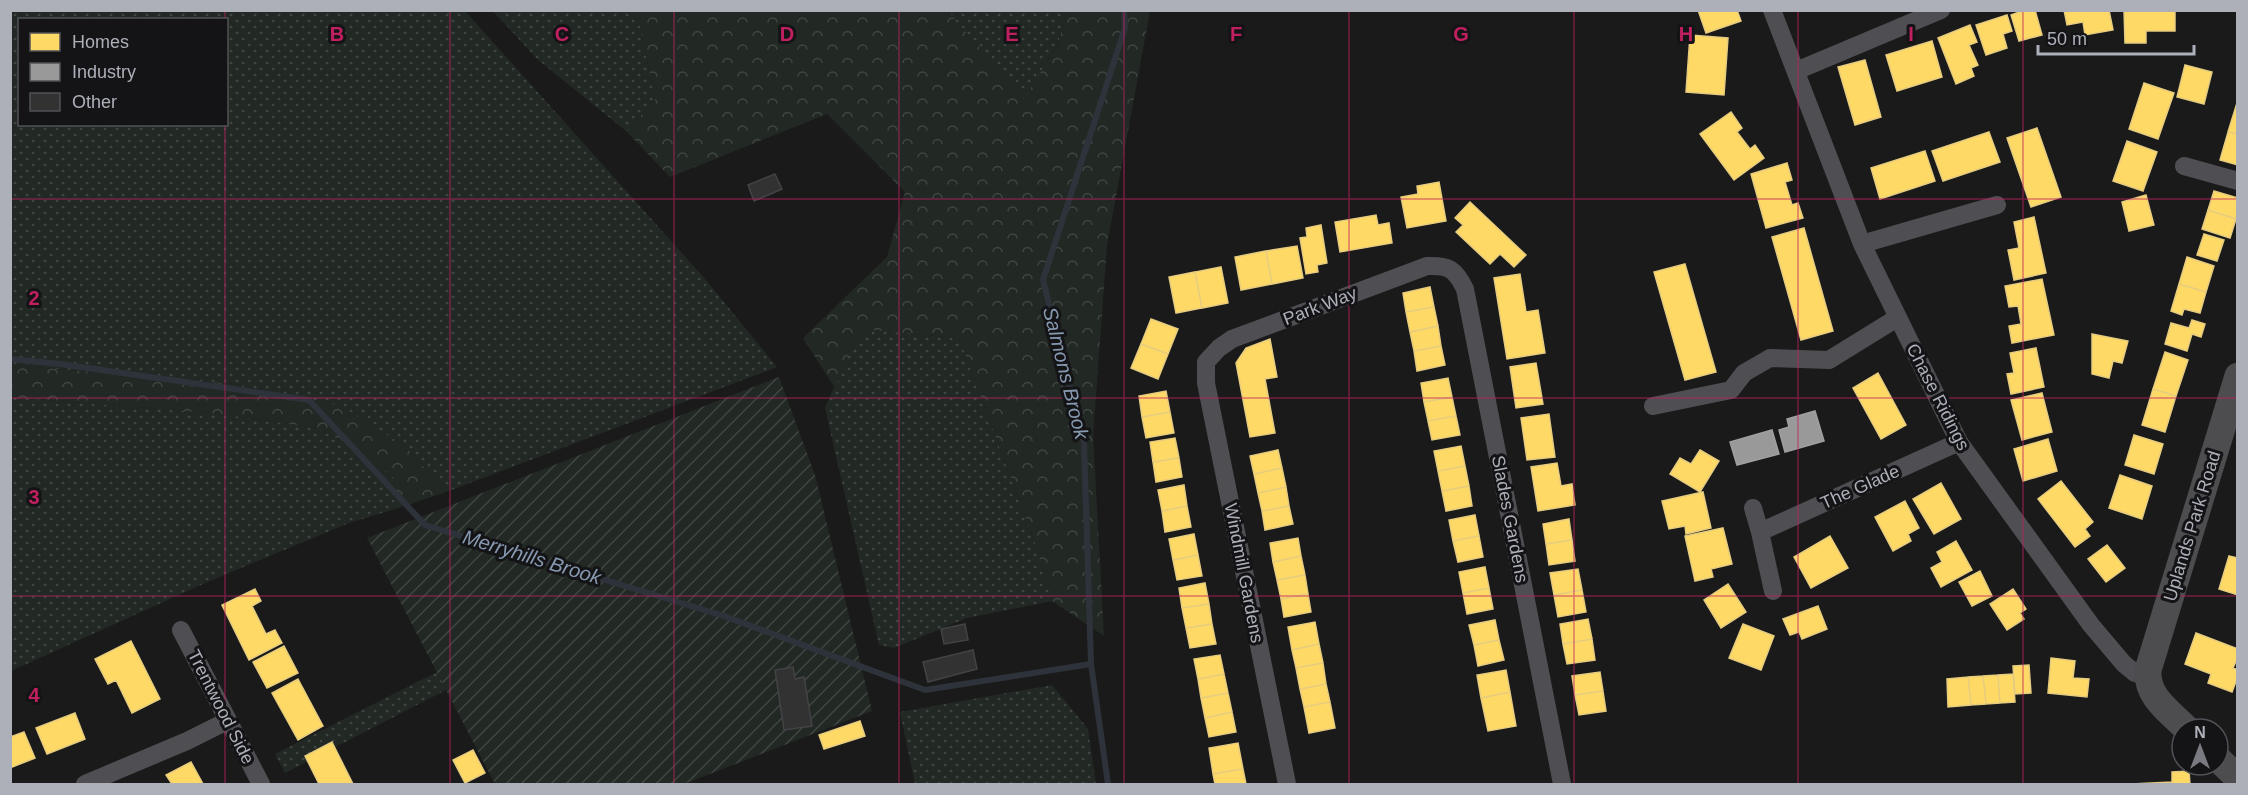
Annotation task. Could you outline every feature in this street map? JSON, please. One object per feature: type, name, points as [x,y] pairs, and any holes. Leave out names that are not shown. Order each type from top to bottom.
[{"type":"street","name":"Chase Ridings","points":[[1772,10],[1862,244],[1959,442],[2091,625],[2124,664],[2135,673],[2148,677]]},
{"type":"street","points":[[1796,70],[1941,10]]},
{"type":"street","points":[[2184,166],[2238,181]]},
{"type":"street","points":[[1862,244],[1997,205]]},
{"type":"street","name":"Park Way","points":[[1206,362],[1219,348],[1232,339],[1426,266],[1441,265]]},
{"type":"street","name":"Slades Gardens","points":[[1441,265],[1457,273],[1465,289],[1562,784]]},
{"type":"street","points":[[1653,406],[1731,390],[1744,373],[1770,358],[1829,360],[1897,318]]},
{"type":"street","name":"Windmill Gardens","points":[[1206,362],[1206,383],[1287,784]]},
{"type":"street","name":"Uplands Park Road","points":[[2148,677],[2151,657],[2231,421],[2238,376]]},
{"type":"street","name":"The Glade","points":[[1760,532],[1959,442]]},
{"type":"street","points":[[1753,508],[1773,591]]},
{"type":"street","name":"Trentwood Side","points":[[181,630],[261,784]]},
{"type":"street","points":[[2148,677],[2149,687],[2155,699],[2174,717]]},
{"type":"street","points":[[85,784],[187,741],[227,721]]},
{"type":"green space","points":[[10,11],[465,11],[705,279],[777,367],[446,492],[405,446],[235,384],[11,365]]},
{"type":"green space","points":[[493,11],[637,11],[655,100],[626,131],[537,59]]},
{"type":"green space","points":[[637,11],[948,11],[1024,99],[1058,44],[1066,11],[1150,11],[1107,245],[1093,436],[1104,636],[1052,601],[1035,543],[959,338],[873,330],[850,350],[835,388],[803,338],[887,257],[905,192],[827,114],[670,177],[626,131],[655,100]]},
{"type":"green space","points":[[948,11],[1066,11],[1058,43],[1024,100]]},
{"type":"green space","points":[[873,330],[959,338],[1035,543],[1052,601],[967,618],[894,648],[879,645],[825,408],[850,350]]},
{"type":"green space","points":[[11,365],[235,384],[341,406],[405,446],[446,492],[395,509],[394,478],[371,457],[318,428],[221,414],[11,397]]},
{"type":"green space","points":[[779,377],[815,475],[872,711],[684,784],[495,784],[367,538]]},
{"type":"green space","points":[[10,397],[221,414],[318,428],[371,457],[394,478],[395,509],[349,523],[205,583],[11,671]]},
{"type":"green space","points":[[437,672],[446,690],[285,773],[275,754]]},
{"type":"green space","points":[[1052,685],[1088,729],[1096,784],[915,784],[900,712]]},
{"type":"building: Homes","points":[[1698,10],[1737,10],[1741,21],[1706,33]]},
{"type":"building: Homes","points":[[2025,10],[2035,10],[2042,35],[2019,41],[2011,15]]},
{"type":"building: Homes","points":[[2064,10],[2109,10],[2113,30],[2085,35],[2083,22],[2067,25]]},
{"type":"building: Homes","points":[[2124,10],[2175,10],[2175,31],[2146,31],[2146,43],[2125,43]]},
{"type":"building: Homes","points":[[2007,15],[2012,31],[2003,34],[2007,48],[1986,55],[1976,25]]},
{"type":"building: Homes","points":[[1970,25],[1977,42],[1969,45],[1978,65],[1971,68],[1974,76],[1956,84],[1938,38]]},
{"type":"building: Homes","points":[[1690,35],[1728,38],[1724,95],[1686,92]]},
{"type":"building: Homes","points":[[1932,41],[1942,77],[1897,91],[1886,55]]},
{"type":"building: Homes","points":[[1865,60],[1881,117],[1855,125],[1838,67]]},
{"type":"building: Homes","points":[[2185,65],[2212,72],[2204,104],[2177,97]]},
{"type":"building: Homes","points":[[2144,83],[2174,93],[2158,139],[2129,129]]},
{"type":"building: Homes","points":[[2238,104],[2238,134],[2228,132]]},
{"type":"building: Homes","points":[[1731,112],[1742,128],[1737,132],[1750,149],[1755,145],[1764,158],[1734,180],[1700,134]]},
{"type":"building: Homes","points":[[2037,128],[2061,197],[2031,207],[2007,138]]},
{"type":"building: Homes","points":[[1989,132],[2000,162],[1943,181],[1932,151]]},
{"type":"building: Homes","points":[[2228,132],[2238,134],[2238,165],[2220,160]]},
{"type":"building: Homes","points":[[2127,141],[2157,152],[2143,191],[2113,181]]},
{"type":"building: Homes","points":[[1925,151],[1935,181],[1880,199],[1871,168]]},
{"type":"building: Homes","points":[[1787,163],[1792,180],[1785,182],[1792,205],[1798,203],[1803,218],[1766,228],[1751,174]]},
{"type":"building: Homes","points":[[1439,182],[1446,221],[1407,228],[1401,197],[1418,194],[1417,186]]},
{"type":"building: Homes","points":[[2214,191],[2238,198],[2236,219],[2208,210]]},
{"type":"building: Homes","points":[[2146,195],[2154,225],[2129,231],[2122,202]]},
{"type":"building: Homes","points":[[1470,202],[1526,255],[1514,267],[1500,254],[1490,264],[1456,232],[1463,225],[1455,218]]},
{"type":"building: Homes","points":[[2208,210],[2236,219],[2230,238],[2202,229]]},
{"type":"building: Homes","points":[[1376,215],[1378,225],[1389,223],[1392,243],[1340,252],[1335,222]]},
{"type":"building: Homes","points":[[2034,217],[2046,273],[2014,280],[2008,250],[2019,248],[2014,222]]},
{"type":"building: Homes","points":[[1321,225],[1327,263],[1317,265],[1318,272],[1306,274],[1300,238],[1307,237],[1306,228]]},
{"type":"building: Homes","points":[[1804,228],[1833,331],[1801,340],[1772,237]]},
{"type":"building: Homes","points":[[2204,234],[2224,240],[2217,261],[2197,255]]},
{"type":"building: Homes","points":[[1297,246],[1303,278],[1272,284],[1266,251]]},
{"type":"building: Homes","points":[[1266,251],[1272,284],[1241,290],[1235,257]]},
{"type":"building: Homes","points":[[2187,257],[2214,266],[2206,292],[2179,284]]},
{"type":"building: Homes","points":[[1685,264],[1716,372],[1685,380],[1654,272]]},
{"type":"building: Homes","points":[[1221,267],[1228,303],[1202,308],[1195,272]]},
{"type":"building: Homes","points":[[1195,272],[1202,308],[1176,313],[1169,277]]},
{"type":"building: Homes","points":[[1520,274],[1526,312],[1538,310],[1545,353],[1507,359],[1494,278]]},
{"type":"building: Homes","points":[[2042,279],[2054,335],[2012,343],[2009,326],[2021,324],[2018,306],[2009,307],[2005,286]]},
{"type":"building: Homes","points":[[2179,284],[2206,292],[2200,313],[2184,309],[2182,315],[2171,311]]},
{"type":"building: Homes","points":[[1430,287],[1434,307],[1406,312],[1403,293]]},
{"type":"building: Homes","points":[[1434,307],[1438,326],[1410,332],[1406,312]]},
{"type":"building: Homes","points":[[1151,319],[1178,329],[1168,354],[1141,344]]},
{"type":"building: Homes","points":[[2192,320],[2205,324],[2201,337],[2192,334],[2187,351],[2165,344],[2171,323],[2189,328]]},
{"type":"building: Homes","points":[[1438,326],[1441,346],[1414,351],[1410,332]]},
{"type":"building: Homes","points":[[2092,334],[2128,341],[2122,363],[2113,361],[2109,378],[2092,374]]},
{"type":"building: Homes","points":[[1270,339],[1277,377],[1265,379],[1275,433],[1250,437],[1236,363],[1246,348]]},
{"type":"building: Homes","points":[[1141,344],[1168,354],[1158,379],[1131,368]]},
{"type":"building: Homes","points":[[1441,346],[1445,365],[1417,371],[1414,351]]},
{"type":"building: Homes","points":[[2036,348],[2044,387],[2011,394],[2007,374],[2014,373],[2010,353]]},
{"type":"building: Homes","points":[[2165,352],[2188,360],[2176,396],[2153,389]]},
{"type":"building: Homes","points":[[1536,363],[1543,404],[1516,408],[1510,367]]},
{"type":"building: Homes","points":[[1878,373],[1906,425],[1881,439],[1853,388]]},
{"type":"building: Homes","points":[[1448,378],[1452,397],[1424,402],[1421,383]]},
{"type":"building: Homes","points":[[2153,389],[2176,396],[2165,432],[2142,425]]},
{"type":"building: Homes","points":[[1166,391],[1170,412],[1142,417],[1139,396]]},
{"type":"building: Homes","points":[[2042,393],[2052,432],[2022,440],[2011,400]]},
{"type":"building: Homes","points":[[1452,397],[1456,416],[1428,421],[1424,402]]},
{"type":"building: Homes","points":[[1170,412],[1174,433],[1146,438],[1142,417]]},
{"type":"building: Homes","points":[[1549,414],[1555,457],[1527,460],[1521,418]]},
{"type":"building: Homes","points":[[1456,416],[1460,435],[1432,440],[1428,421]]},
{"type":"building: Homes","points":[[2134,435],[2163,444],[2154,474],[2125,465]]},
{"type":"building: Homes","points":[[1175,438],[1179,458],[1153,462],[1150,442]]},
{"type":"building: Homes","points":[[2048,439],[2057,471],[2023,481],[2014,449]]},
{"type":"building: Homes","points":[[1461,446],[1465,466],[1438,471],[1434,451]]},
{"type":"building: Homes","points":[[1278,450],[1282,468],[1254,474],[1250,456]]},
{"type":"building: Homes","points":[[1700,450],[1719,461],[1700,492],[1670,474],[1680,458],[1691,464]]},
{"type":"building: Homes","points":[[1179,458],[1182,477],[1156,482],[1153,462]]},
{"type":"building: Homes","points":[[1557,463],[1561,486],[1572,484],[1575,505],[1538,511],[1531,467]]},
{"type":"building: Homes","points":[[1465,466],[1469,486],[1442,491],[1438,471]]},
{"type":"building: Homes","points":[[1282,468],[1286,487],[1258,493],[1254,474]]},
{"type":"building: Homes","points":[[2120,475],[2152,486],[2142,519],[2109,508]]},
{"type":"building: Homes","points":[[2061,481],[2093,522],[2085,529],[2090,536],[2075,547],[2038,499]]},
{"type":"building: Homes","points":[[1941,483],[1961,519],[1934,534],[1913,499]]},
{"type":"building: Homes","points":[[1184,485],[1187,506],[1162,511],[1158,490]]},
{"type":"building: Homes","points":[[1469,486],[1472,506],[1446,511],[1442,491]]},
{"type":"building: Homes","points":[[1286,487],[1289,506],[1262,511],[1258,493]]},
{"type":"building: Homes","points":[[1703,492],[1711,528],[1686,534],[1685,526],[1669,529],[1662,501]]},
{"type":"building: Homes","points":[[1905,501],[1919,528],[1908,534],[1911,541],[1893,551],[1875,517]]},
{"type":"building: Homes","points":[[1187,506],[1191,527],[1165,532],[1162,511]]},
{"type":"building: Homes","points":[[1289,506],[1293,524],[1265,530],[1262,511]]},
{"type":"building: Homes","points":[[1475,515],[1479,536],[1453,541],[1449,520]]},
{"type":"building: Homes","points":[[1569,519],[1572,540],[1546,544],[1543,524]]},
{"type":"building: Homes","points":[[1723,528],[1732,564],[1711,569],[1713,577],[1695,581],[1685,536]]},
{"type":"building: Homes","points":[[1194,534],[1198,555],[1173,560],[1169,539]]},
{"type":"building: Homes","points":[[1479,536],[1483,557],[1458,562],[1453,541]]},
{"type":"building: Homes","points":[[1830,536],[1848,568],[1811,588],[1794,557]]},
{"type":"building: Homes","points":[[1298,538],[1301,556],[1273,562],[1270,543]]},
{"type":"building: Homes","points":[[1572,540],[1575,561],[1549,565],[1546,544]]},
{"type":"building: Homes","points":[[1956,541],[1972,570],[1941,587],[1931,568],[1942,562],[1937,552]]},
{"type":"building: Homes","points":[[2107,545],[2125,568],[2106,582],[2088,559]]},
{"type":"building: Homes","points":[[1198,555],[1202,576],[1177,580],[1173,560]]},
{"type":"building: Homes","points":[[1301,556],[1305,575],[1277,580],[1273,562]]},
{"type":"building: Homes","points":[[2229,556],[2238,558],[2238,595],[2219,589]]},
{"type":"building: Homes","points":[[1485,567],[1489,588],[1463,593],[1459,572]]},
{"type":"building: Homes","points":[[1578,569],[1582,590],[1554,595],[1550,573]]},
{"type":"building: Homes","points":[[1980,571],[1992,596],[1972,606],[1959,582]]},
{"type":"building: Homes","points":[[1305,575],[1308,594],[1281,599],[1277,580]]},
{"type":"building: Homes","points":[[1205,583],[1209,604],[1182,608],[1179,588]]},
{"type":"building: Homes","points":[[1728,584],[1746,612],[1721,628],[1704,600]]},
{"type":"building: Homes","points":[[1489,588],[1493,609],[1467,614],[1463,593]]},
{"type":"building: Homes","points":[[255,589],[261,601],[252,606],[266,634],[275,630],[282,643],[249,660],[222,605]]},
{"type":"building: Homes","points":[[2013,589],[2026,609],[2020,613],[2024,619],[2007,630],[1990,604]]},
{"type":"building: Homes","points":[[1582,590],[1586,612],[1558,617],[1554,595]]},
{"type":"building: Homes","points":[[1308,594],[1311,612],[1284,617],[1281,599]]},
{"type":"building: Homes","points":[[1209,604],[1212,624],[1186,628],[1182,608]]},
{"type":"building: Homes","points":[[1818,606],[1827,629],[1802,639],[1799,632],[1790,635],[1783,619]]},
{"type":"building: Homes","points":[[1588,619],[1592,639],[1563,644],[1560,624]]},
{"type":"building: Homes","points":[[1495,620],[1499,640],[1474,645],[1469,625]]},
{"type":"building: Homes","points":[[1315,622],[1319,644],[1292,650],[1288,627]]},
{"type":"building: Homes","points":[[1212,624],[1216,644],[1190,648],[1186,628]]},
{"type":"building: Homes","points":[[1743,624],[1774,636],[1761,670],[1729,658]]},
{"type":"building: Homes","points":[[2196,633],[2238,649],[2238,657],[2233,668],[2238,670],[2238,676],[2232,692],[2208,683],[2211,674],[2185,664]]},
{"type":"building: Homes","points":[[1592,639],[1595,660],[1567,664],[1563,644]]},
{"type":"building: Homes","points":[[1499,640],[1504,660],[1478,666],[1474,645]]},
{"type":"building: Homes","points":[[131,641],[160,699],[132,713],[116,680],[108,684],[95,659]]},
{"type":"building: Homes","points":[[1319,644],[1323,663],[1296,668],[1292,650]]},
{"type":"building: Homes","points":[[284,646],[298,673],[267,688],[253,662]]},
{"type":"building: Homes","points":[[1220,655],[1224,674],[1198,679],[1194,659]]},
{"type":"building: Homes","points":[[2051,658],[2075,661],[2073,678],[2089,679],[2087,697],[2048,693]]},
{"type":"building: Homes","points":[[1323,663],[1326,684],[1300,689],[1296,668]]},
{"type":"building: Homes","points":[[2029,665],[2031,693],[2015,694],[2013,666]]},
{"type":"building: Homes","points":[[1506,670],[1510,692],[1481,698],[1477,675]]},
{"type":"building: Homes","points":[[1600,672],[1603,691],[1575,695],[1572,676]]},
{"type":"building: Homes","points":[[1224,674],[1228,693],[1201,698],[1198,679]]},
{"type":"building: Homes","points":[[2013,674],[2015,702],[2000,703],[1998,675]]},
{"type":"building: Homes","points":[[1998,675],[2000,703],[1986,704],[1983,676]]},
{"type":"building: Homes","points":[[1983,676],[1986,704],[1971,705],[1968,677]]},
{"type":"building: Homes","points":[[1968,677],[1971,705],[1948,707],[1947,679]]},
{"type":"building: Homes","points":[[298,679],[323,726],[298,740],[272,693]]},
{"type":"building: Homes","points":[[1326,684],[1330,702],[1304,707],[1300,689]]},
{"type":"building: Homes","points":[[1603,691],[1606,711],[1579,715],[1575,695]]},
{"type":"building: Homes","points":[[1510,692],[1516,726],[1488,731],[1481,698]]},
{"type":"building: Homes","points":[[1228,693],[1232,712],[1205,718],[1201,698]]},
{"type":"building: Homes","points":[[1330,702],[1335,728],[1309,733],[1304,707]]},
{"type":"building: Homes","points":[[1232,712],[1236,732],[1209,737],[1205,718]]},
{"type":"building: Homes","points":[[75,713],[85,739],[47,754],[36,728]]},
{"type":"building: Homes","points":[[860,721],[865,736],[824,749],[819,735]]},
{"type":"building: Homes","points":[[24,732],[35,758],[10,768],[10,737]]},
{"type":"building: Homes","points":[[332,742],[353,784],[319,784],[305,756]]},
{"type":"building: Homes","points":[[1238,743],[1243,769],[1213,774],[1209,748]]},
{"type":"building: Homes","points":[[473,750],[485,773],[465,783],[453,760]]},
{"type":"building: Homes","points":[[191,762],[203,784],[172,784],[166,775]]},
{"type":"building: Homes","points":[[1243,769],[1246,784],[1215,784],[1213,774]]},
{"type":"building: Homes","points":[[2172,777],[2189,777],[2190,784],[2131,784],[2172,782]]},
{"type":"building: Industry","points":[[1815,411],[1824,441],[1785,452],[1779,430],[1789,427],[1787,419]]},
{"type":"building: Industry","points":[[1772,430],[1779,454],[1737,465],[1730,442]]},
{"type":"building: Other","points":[[775,174],[782,189],[754,201],[748,185]]},
{"type":"building: Other","points":[[965,624],[968,640],[944,644],[941,629]]},
{"type":"building: Other","points":[[973,650],[977,669],[928,682],[923,662]]},
{"type":"building: Other","points":[[793,667],[795,679],[804,677],[812,726],[784,730],[775,670]]},
{"type":"waterway","name":"Salmons Brook","points":[[1108,784],[1091,664],[1084,443],[1043,280],[1125,28],[1124,10]]},
{"type":"waterway","name":"Merryhills Brook","points":[[10,359],[60,364],[309,400],[425,525],[724,616],[925,690],[1091,664]]}]
